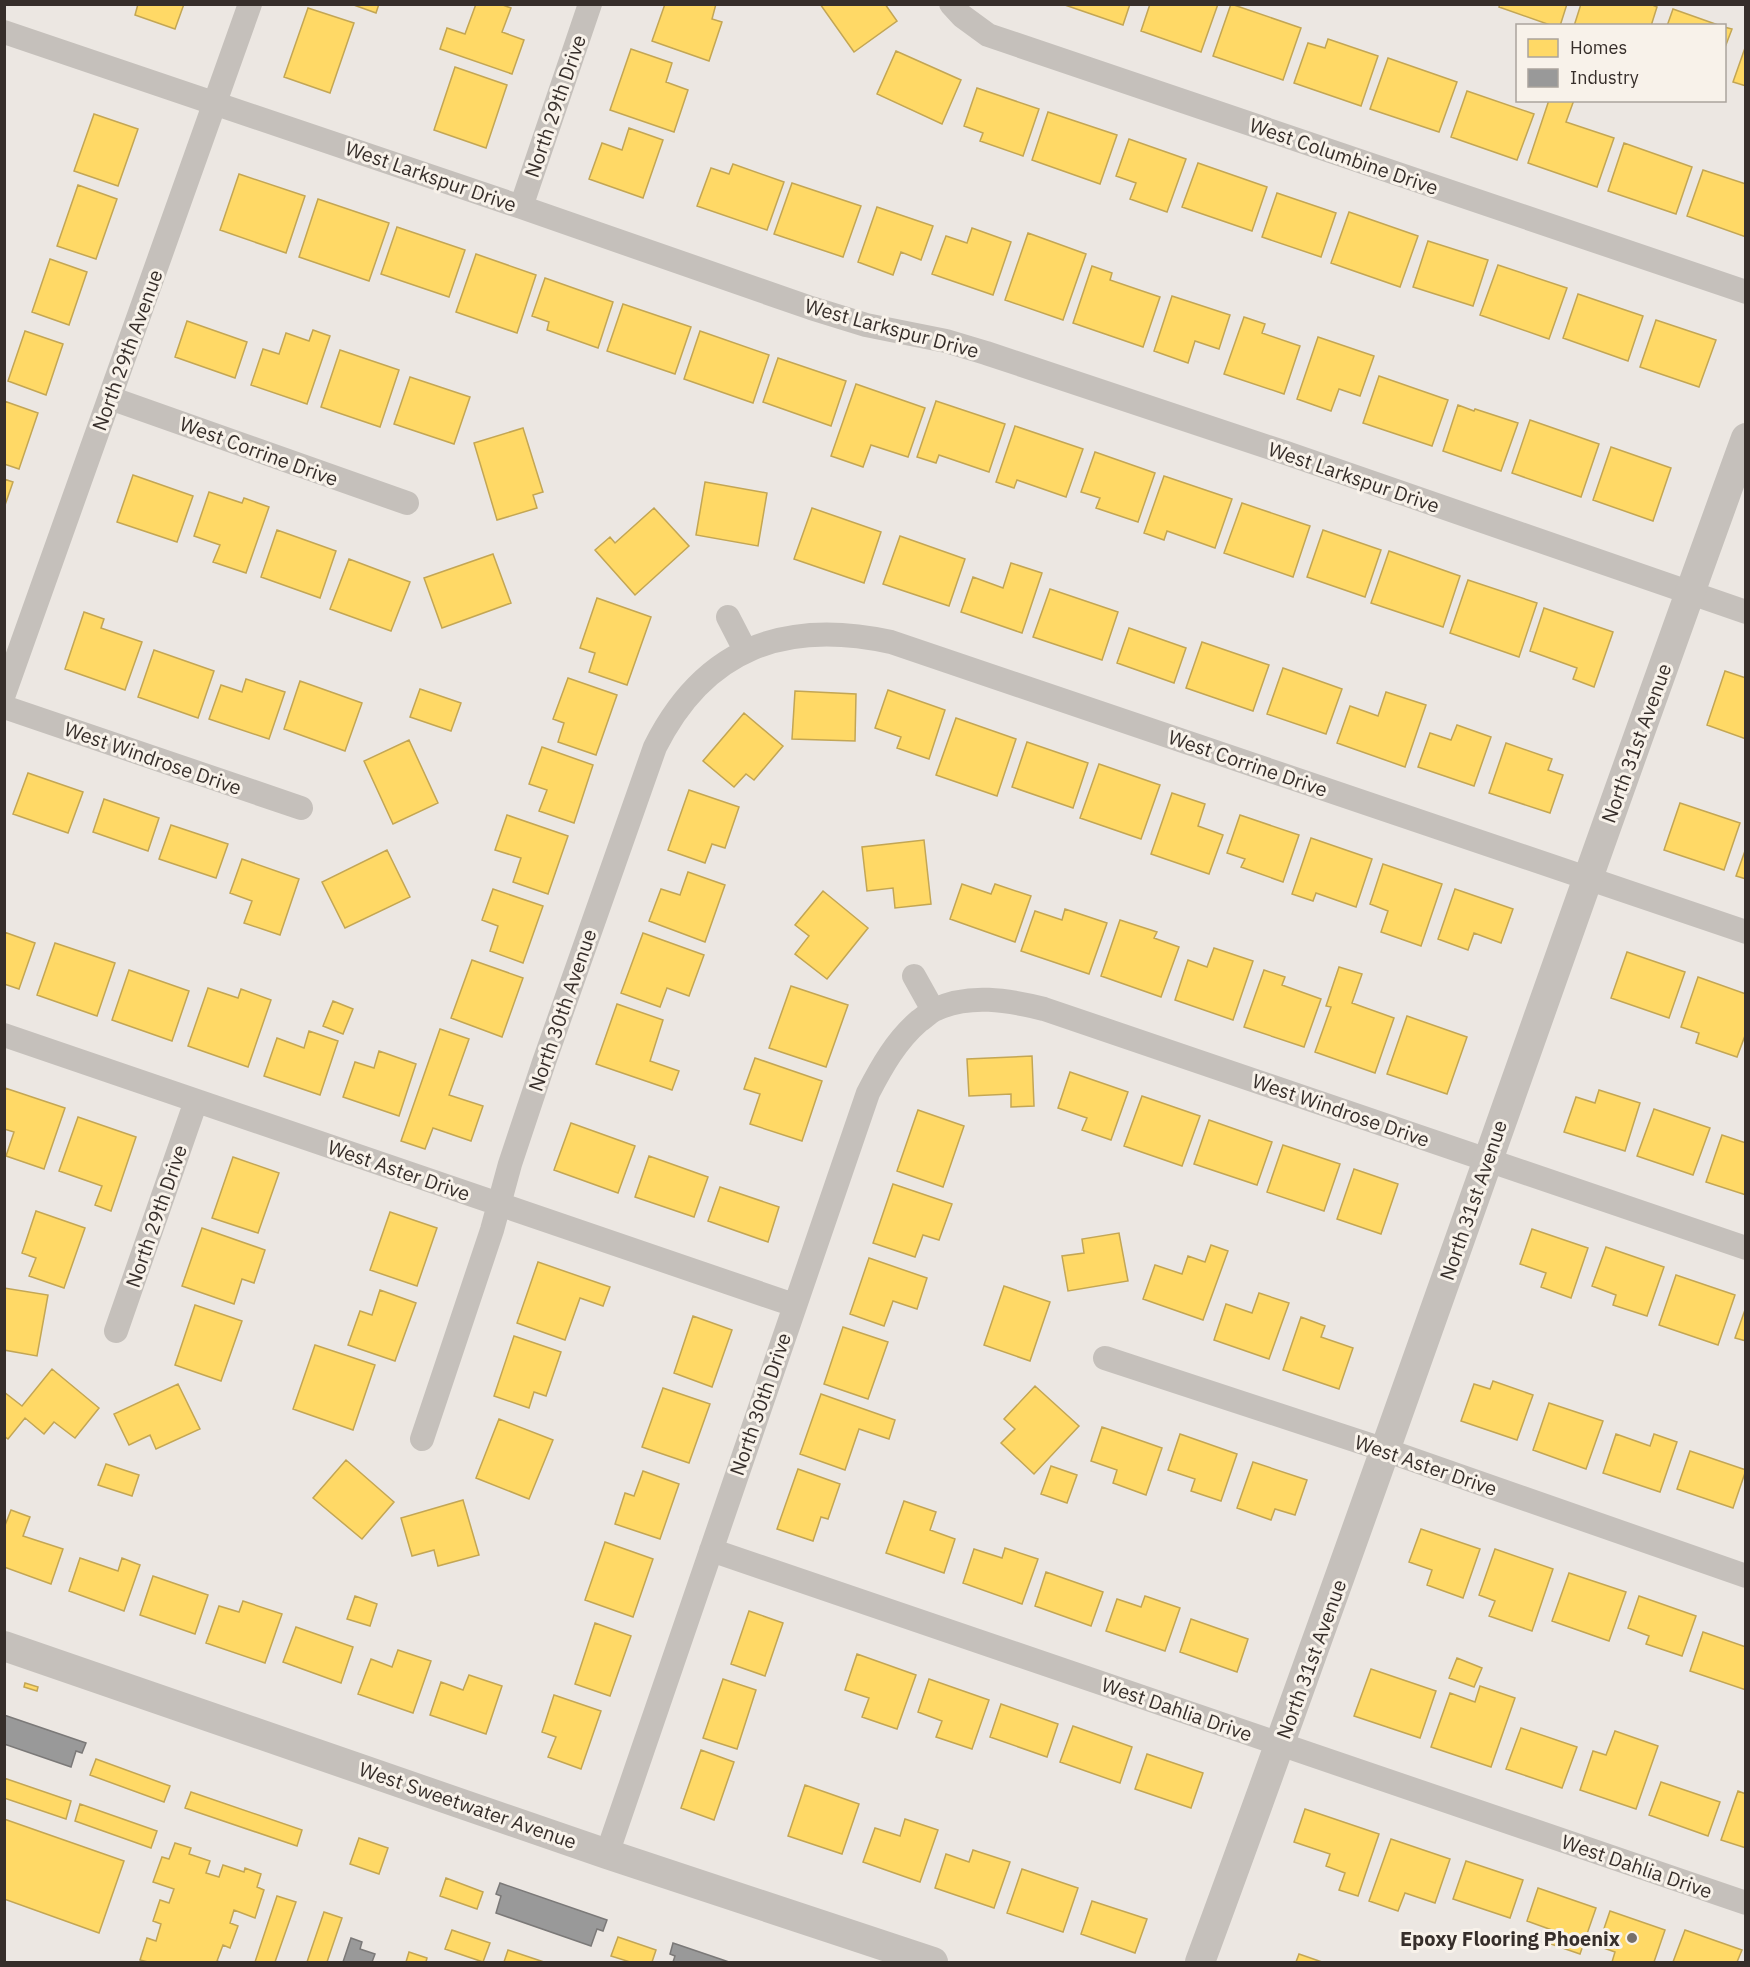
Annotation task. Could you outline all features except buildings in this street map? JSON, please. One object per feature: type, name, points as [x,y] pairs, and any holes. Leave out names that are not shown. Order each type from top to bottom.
[{"type":"street","name":"North 29th Avenue","points":[[4,694],[250,4]]},
{"type":"street","name":"North 29th Drive","points":[[521,207],[590,4]]},
{"type":"street","name":"West Columbine Drive","points":[[951,4],[962,16],[988,35],[1746,292]]},
{"type":"street","name":"West Larkspur Drive","points":[[4,32],[521,207],[822,312],[866,326],[946,341],[997,356],[1746,612]]},
{"type":"street","name":"West Corrine Drive","points":[[110,398],[407,503]]},
{"type":"street","name":"North 31st Avenue","points":[[1200,1962],[1746,438]]},
{"type":"street","points":[[728,617],[745,650]]},
{"type":"street","name":"West Corrine Drive","points":[[745,650],[806,634],[858,635],[891,642],[1746,932]]},
{"type":"street","name":"North 30th Avenue","points":[[422,1439],[536,1085],[655,747],[665,725],[702,681],[745,650]]},
{"type":"street","name":"West Windrose Drive","points":[[4,707],[301,808]]},
{"type":"street","points":[[914,976],[933,1010]]},
{"type":"street","name":"West Windrose Drive","points":[[933,1010],[961,1002],[986,999],[1012,1001],[1044,1009],[1746,1248]]},
{"type":"street","name":"North 30th Drive","points":[[608,1854],[868,1093],[883,1063],[905,1034],[933,1010]]},
{"type":"street","name":"West Aster Drive","points":[[4,1035],[794,1305]]},
{"type":"street","name":"North 29th Drive","points":[[117,1331],[196,1101]]},
{"type":"street","name":"West Aster Drive","points":[[1105,1358],[1385,1450],[1746,1576]]},
{"type":"street","name":"West Dahlia Drive","points":[[711,1550],[1746,1904]]},
{"type":"street","name":"West Sweetwater Avenue","points":[[4,1646],[608,1854],[933,1962]]},
{"type":"place","name":"Epoxy Flooring Phoenix","points":[[1632,1938]]}]
